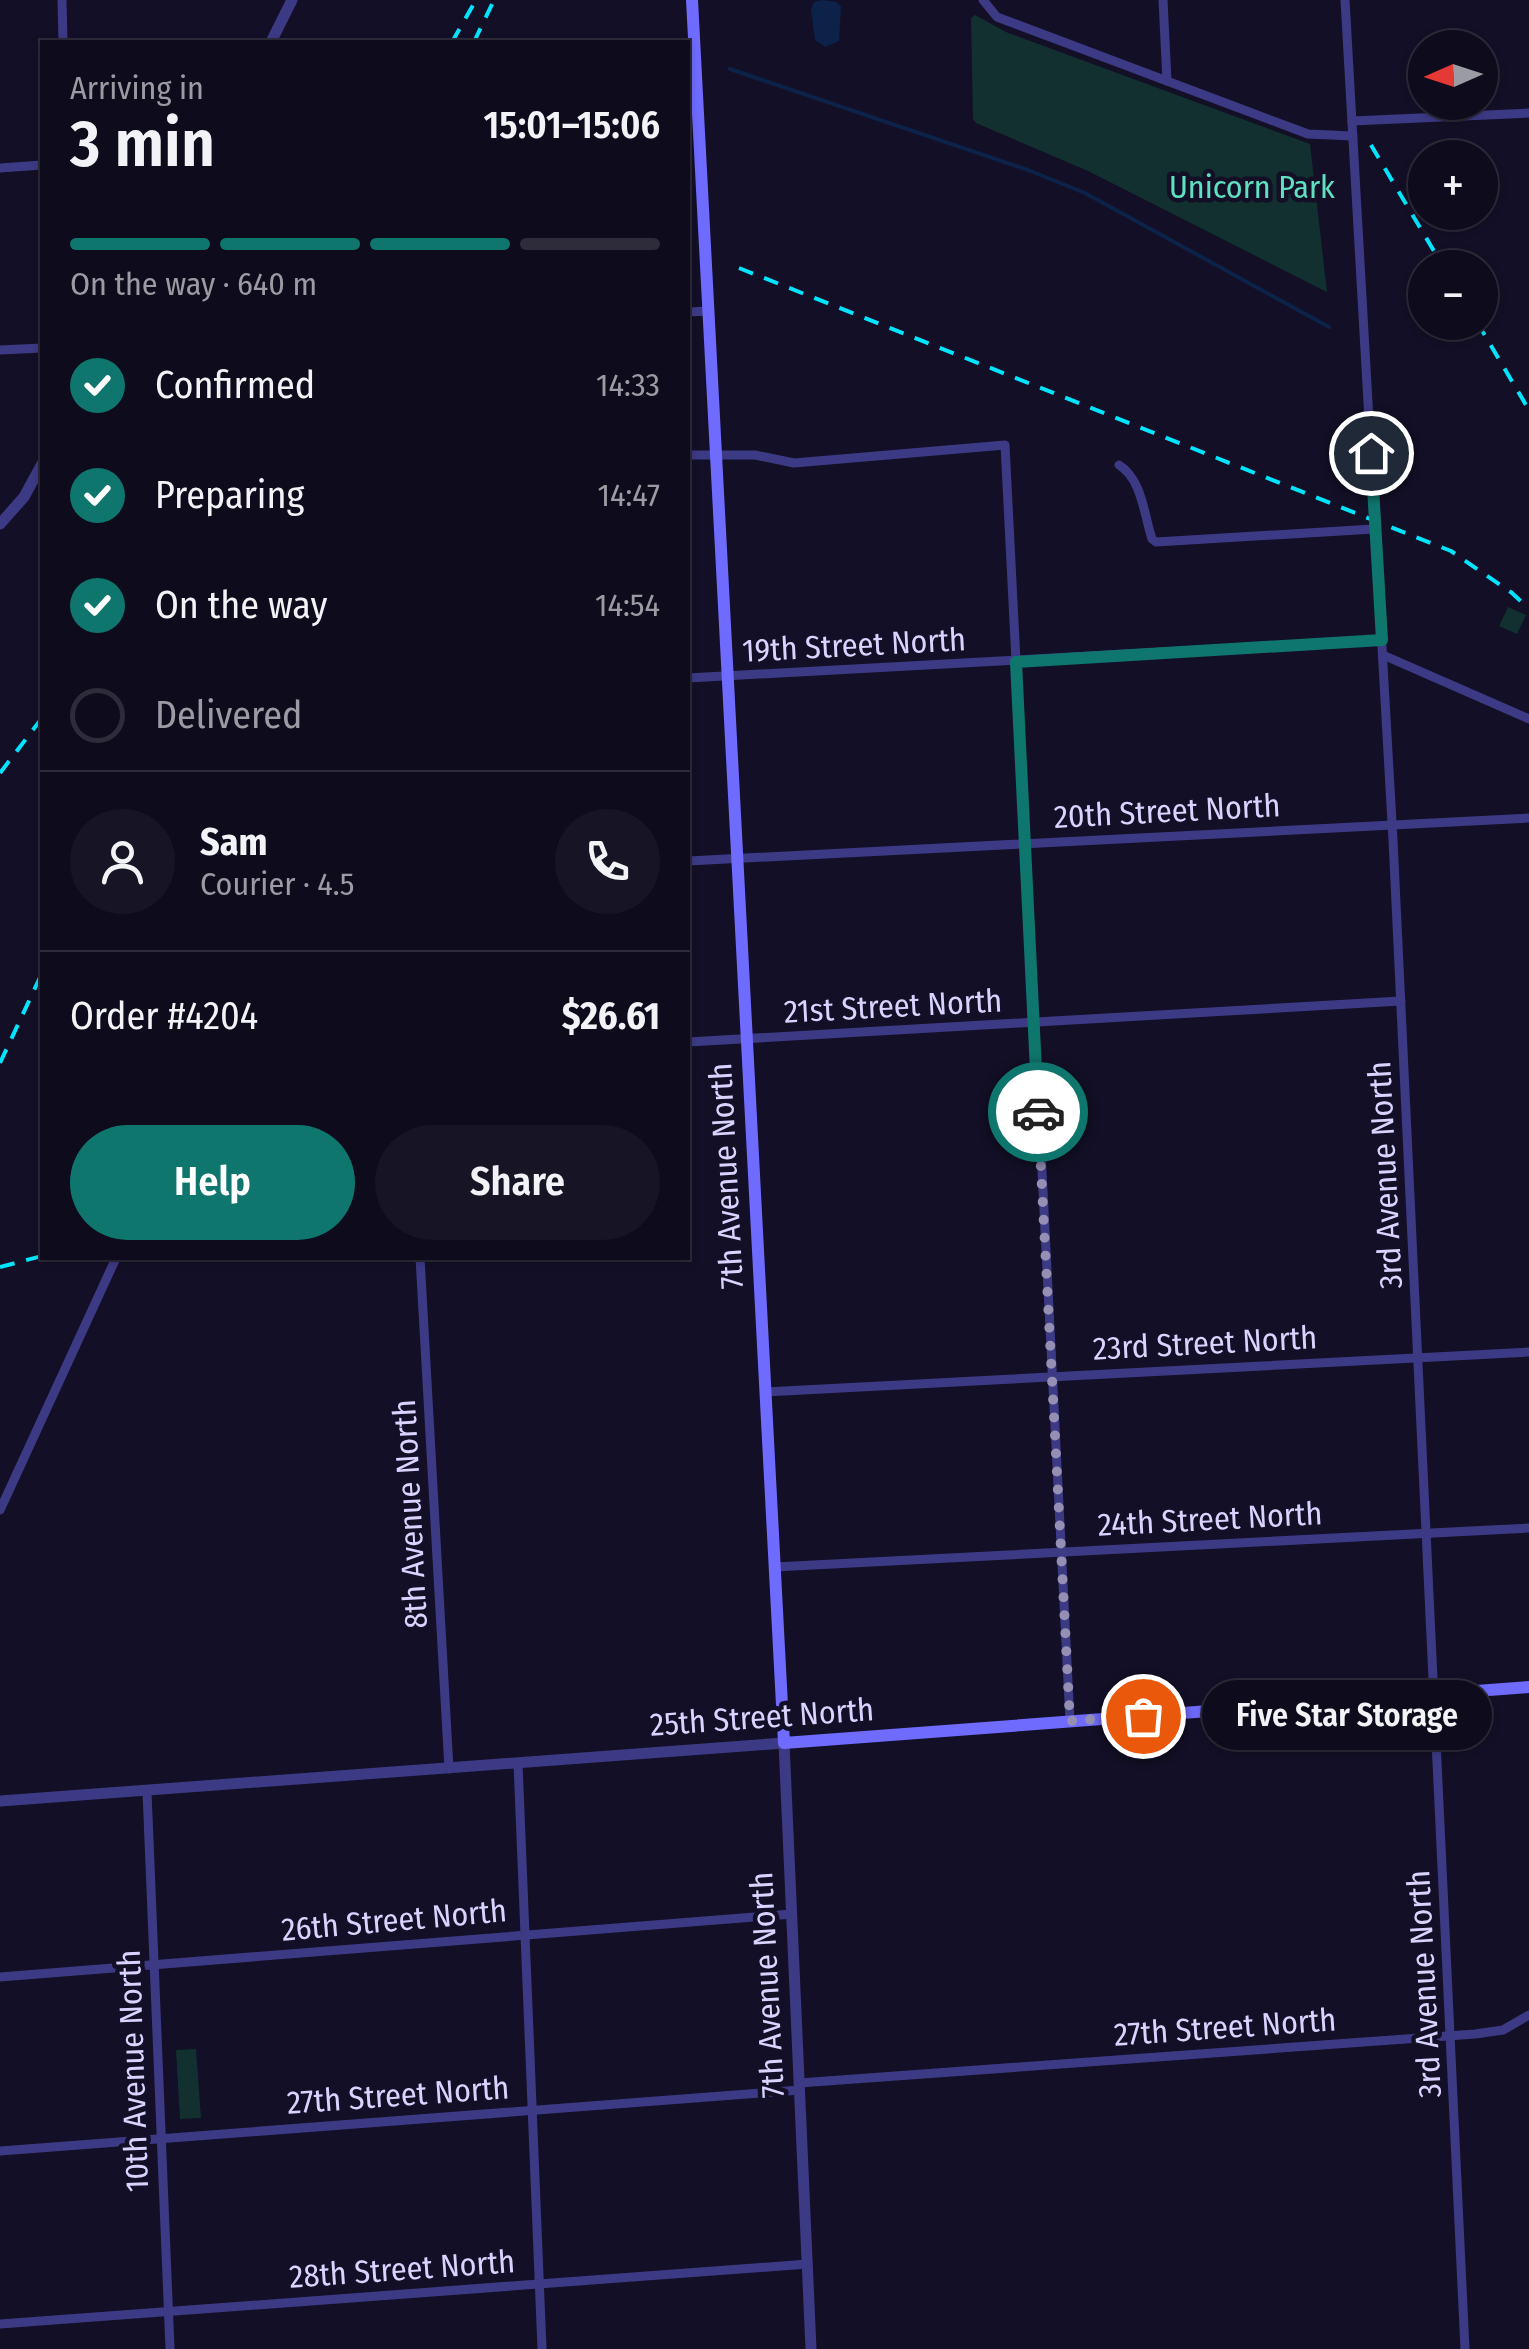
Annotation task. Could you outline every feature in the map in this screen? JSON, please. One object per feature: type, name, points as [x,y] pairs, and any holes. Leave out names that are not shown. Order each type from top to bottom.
[{"type":"main road","name":"7th Avenue North","points":[[692,0],[784,1743]]},
{"type":"main road","name":"25th Street North","points":[[784,1743],[1529,1687]]},
{"type":"street","points":[[62,0],[63,40]]},
{"type":"street","points":[[271,40],[292,0]]},
{"type":"street","points":[[983,0],[996,17],[1308,134],[1352,136]]},
{"type":"street","points":[[1163,0],[1167,82]]},
{"type":"street","name":"3rd Avenue North","points":[[1345,0],[1401,1001],[1465,2349]]},
{"type":"street","points":[[1352,121],[1529,113]]},
{"type":"street","points":[[0,168],[40,166]]},
{"type":"street","points":[[690,312],[708,311]]},
{"type":"street","points":[[0,350],[40,348]]},
{"type":"street","points":[[690,456],[755,455],[794,464],[1005,445],[1070,1721]]},
{"type":"street","points":[[1119,465],[1135,481],[1152,540],[1156,542],[1374,528]]},
{"type":"street","points":[[0,524],[24,498],[40,468]]},
{"type":"street","name":"19th Street North","points":[[690,678],[1382,640]]},
{"type":"street","points":[[1383,654],[1529,718]]},
{"type":"street","name":"20th Street North","points":[[690,861],[1529,818]]},
{"type":"street","name":"21st Street North","points":[[690,1042],[1401,1001]]},
{"type":"street","points":[[0,1510],[115,1260]]},
{"type":"street","name":"8th Avenue North","points":[[420,1260],[450,1769]]},
{"type":"street","name":"23rd Street North","points":[[765,1392],[1529,1352]]},
{"type":"street","name":"24th Street North","points":[[774,1567],[1529,1528]]},
{"type":"street","name":"25th Street North","points":[[0,1801],[784,1743]]},
{"type":"street","name":"7th Avenue North","points":[[784,1743],[812,2349]]},
{"type":"street","points":[[518,1764],[542,2349]]},
{"type":"street","name":"10th Avenue North","points":[[147,1792],[170,2349]]},
{"type":"street","name":"26th Street North","points":[[0,1977],[792,1914]]},
{"type":"street","name":"27th Street North","points":[[0,2151],[1451,2036],[1502,2030],[1529,2015]]},
{"type":"street","name":"28th Street North","points":[[0,2324],[808,2264]]},
{"type":"green space","name":"Unicorn Park","points":[[975,15],[1006,32],[1310,144],[1327,292],[1088,171],[976,123],[971,18]]},
{"type":"green space","points":[[1508,607],[1526,615],[1517,634],[1499,626]]},
{"type":"green space","points":[[196,2049],[201,2118],[180,2119],[176,2050]]},
{"type":"water","points":[[814,2],[837,2],[841,7],[839,41],[825,47],[815,40],[811,9]]},
{"type":"waterway","points":[[730,69],[1085,193],[1329,327]]},
{"type":"railway","points":[[453,40],[476,0]]},
{"type":"railway","points":[[475,40],[494,0]]},
{"type":"railway","points":[[1371,145],[1433,250]]},
{"type":"railway","points":[[739,268],[1451,551],[1529,609]]},
{"type":"railway","points":[[1488,340],[1529,410]]},
{"type":"railway","points":[[0,773],[40,721]]},
{"type":"railway","points":[[0,1063],[40,977]]},
{"type":"railway","points":[[0,1267],[40,1257]]},
{"type":"way so far","points":[[1038,1112],[1070,1721],[1143,1716]]},
{"type":"place","name":"Five Star Storage","points":[[1143,1716]]},
{"type":"route","points":[[1038,1112],[1016,662],[1382,640],[1371,453]]}]
